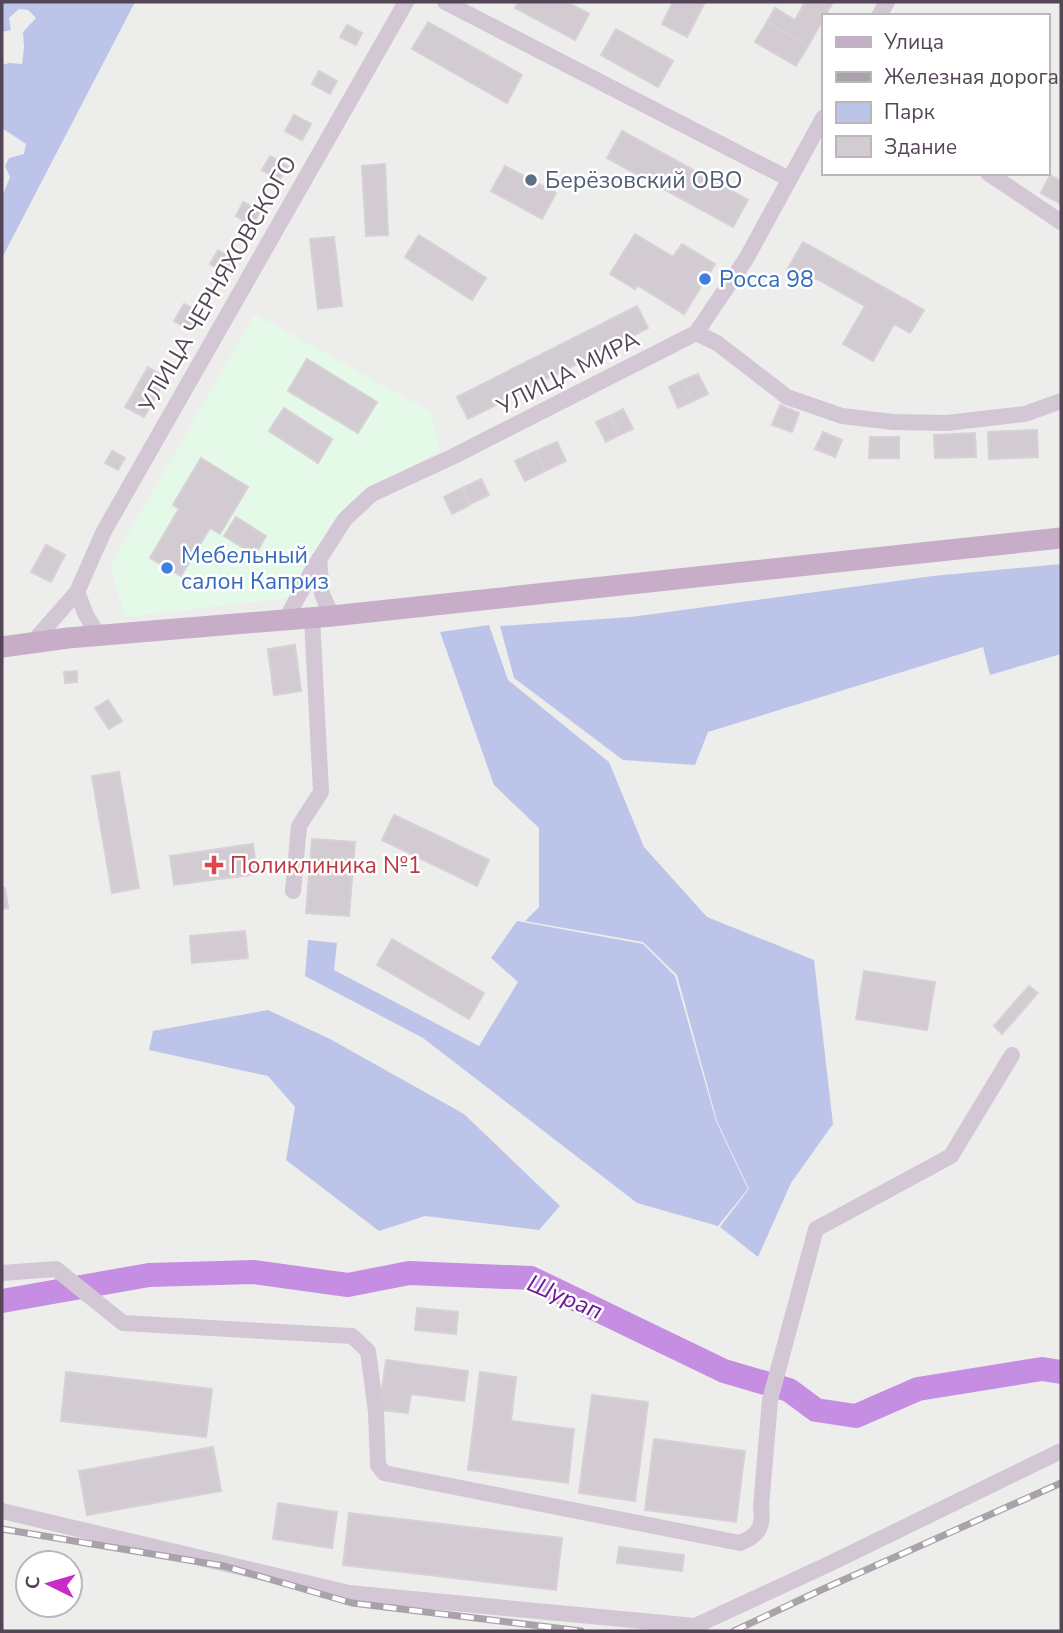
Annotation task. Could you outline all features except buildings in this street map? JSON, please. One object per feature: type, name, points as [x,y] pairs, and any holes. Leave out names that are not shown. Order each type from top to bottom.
[{"type":"main road","points":[[2,647],[98,635],[285,621],[1061,538]]},
{"type":"street","name":"УЛИЦА ЧЕРНЯХОВСКОГО","points":[[32,643],[77,592],[104,531],[406,2]]},
{"type":"street","points":[[445,2],[789,179]]},
{"type":"street","name":"УЛИЦА МИРА","points":[[285,621],[345,519],[372,495],[696,333],[746,259],[822,120]]},
{"type":"street","points":[[991,175],[1061,222]]},
{"type":"street","points":[[696,333],[717,342],[787,397],[842,416],[893,422],[947,423],[1025,414],[1061,401]]},
{"type":"street","points":[[293,891],[299,826],[321,792],[320,559]]},
{"type":"street","points":[[77,592],[98,635]]},
{"type":"street","points":[[2,1273],[56,1269],[122,1323],[352,1336],[368,1351],[376,1412],[378,1465],[384,1473],[740,1544],[754,1538],[764,1522],[761,1507],[770,1400],[816,1229],[951,1156],[1012,1055]]},
{"type":"street","points":[[2,1511],[349,1593],[695,1626],[1061,1451]]},
{"type":"shaded area","points":[[255,314],[431,412],[440,450],[370,489],[340,513],[310,559],[295,597],[125,617],[110,566]]},
{"type":"green space","points":[[2,2],[135,2],[2,258],[2,197],[10,177],[5,166],[9,158],[24,154],[26,144],[2,128],[2,65],[22,64],[23,32],[36,18],[28,10],[19,9],[9,18],[11,30],[2,32]]},
{"type":"green space","points":[[1061,564],[1061,654],[990,675],[983,647],[708,732],[695,765],[623,760],[514,678],[500,626],[631,617],[933,576]]},
{"type":"green space","points":[[489,625],[508,680],[609,762],[644,847],[707,917],[814,960],[833,1124],[791,1183],[758,1257],[720,1227],[749,1189],[717,1121],[677,975],[643,942],[525,921],[539,907],[539,828],[494,785],[440,632]]},
{"type":"green space","points":[[517,921],[643,944],[675,976],[716,1121],[748,1189],[718,1226],[637,1203],[423,1038],[305,976],[308,940],[337,943],[334,970],[479,1046],[518,982],[491,958]]},
{"type":"green space","points":[[268,1010],[330,1039],[464,1114],[560,1206],[539,1230],[425,1216],[379,1231],[286,1160],[295,1107],[268,1076],[149,1050],[153,1031]]},
{"type":"waterway","name":"Шурап","points":[[2,1301],[149,1275],[253,1272],[348,1285],[409,1273],[531,1278],[724,1371],[789,1390],[816,1410],[856,1416],[918,1389],[1042,1369],[1061,1372]]},
{"type":"railway","points":[[734,1631],[1061,1483]]},
{"type":"railway","points":[[2,1529],[224,1566],[352,1603],[581,1631]]},
{"type":"place","name":"Берёзовский ОВО","points":[[531,180]]},
{"type":"place","name":"Росса 98","points":[[705,279]]},
{"type":"place","name":"Мебельный салон Каприз","points":[[167,568]]},
{"type":"place","name":"Поликлиника №1","points":[[214,865]]}]
